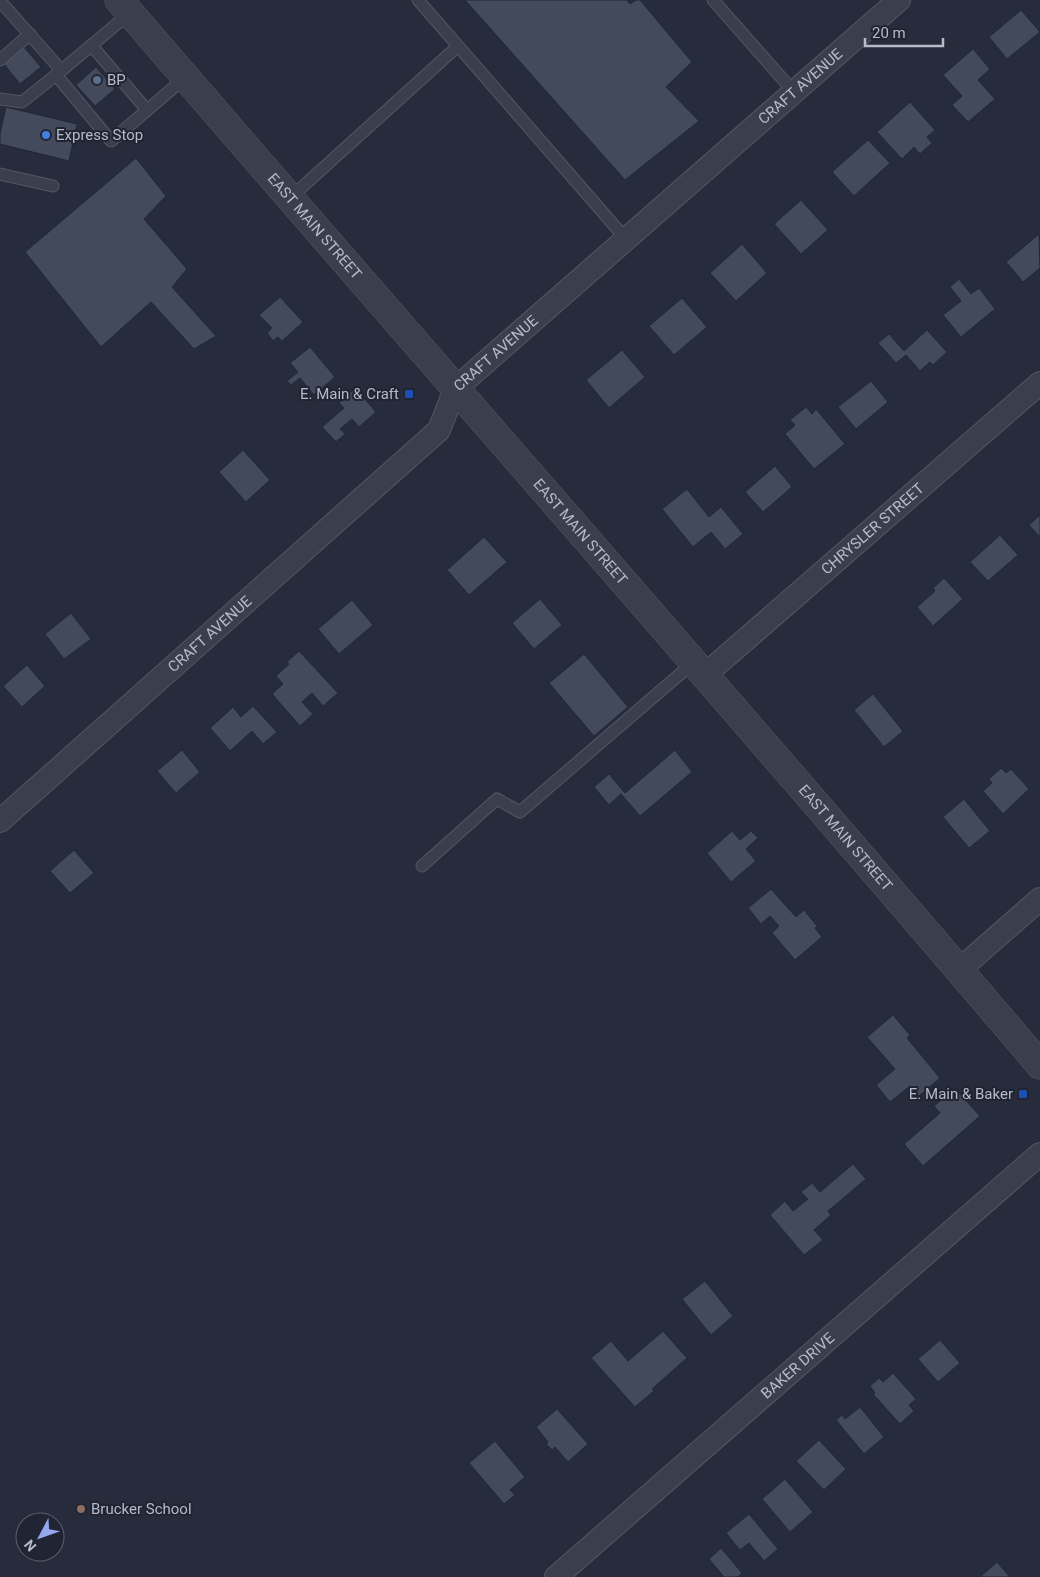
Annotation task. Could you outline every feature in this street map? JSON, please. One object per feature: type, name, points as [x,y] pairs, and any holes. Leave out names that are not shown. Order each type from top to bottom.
[{"type":"street","name":"CRAFT AVENUE","points":[[0,820],[439,430],[455,389],[899,0]]},
{"type":"street","name":"EAST MAIN STREET","points":[[124,6],[455,389],[700,668],[1040,1065]]},
{"type":"street","name":"CHRYSLER STREET","points":[[700,668],[1040,384]]},
{"type":"street","points":[[959,970],[1040,899]]},
{"type":"street","name":"BAKER DRIVE","points":[[556,1577],[1040,1154]]},
{"type":"lane","points":[[418,0],[626,239]]},
{"type":"lane","points":[[713,0],[794,92]]},
{"type":"lane","points":[[0,1],[30,34],[110,141],[186,77]]},
{"type":"lane","points":[[0,99],[22,102],[91,45],[124,6]]},
{"type":"lane","points":[[0,60],[30,34]]},
{"type":"lane","points":[[91,45],[147,110]]},
{"type":"lane","points":[[290,198],[458,46]]},
{"type":"lane","points":[[0,174],[53,186]]},
{"type":"lane","points":[[422,866],[497,799],[520,812],[700,668]]},
{"type":"building","points":[[465,0],[627,0],[630,4],[640,0],[692,62],[666,87],[699,121],[625,180]]},
{"type":"building","points":[[1021,10],[1040,32],[1007,59],[989,37]]},
{"type":"building","points":[[23,46],[41,67],[20,84],[3,63]]},
{"type":"building","points":[[973,49],[990,69],[978,80],[995,99],[968,122],[952,105],[962,96],[943,75]]},
{"type":"building","points":[[96,67],[115,89],[95,106],[76,85]]},
{"type":"building","points":[[910,102],[935,130],[927,137],[932,143],[920,154],[914,147],[902,159],[877,132]]},
{"type":"building","points":[[6,107],[77,124],[69,161],[0,144],[0,133]]},
{"type":"building","points":[[868,140],[890,163],[854,196],[832,172]]},
{"type":"building","points":[[136,158],[166,196],[144,219],[187,269],[172,287],[216,336],[194,349],[151,302],[101,347],[25,252]]},
{"type":"building","points":[[801,200],[828,230],[801,254],[774,224]]},
{"type":"building","points":[[1039,234],[1040,268],[1023,282],[1006,262]]},
{"type":"building","points":[[742,244],[767,273],[736,301],[710,273]]},
{"type":"building","points":[[959,279],[971,294],[979,288],[995,309],[961,337],[943,315],[961,301],[950,287]]},
{"type":"building","points":[[280,297],[303,322],[282,341],[278,337],[273,341],[267,333],[272,328],[259,315]]},
{"type":"building","points":[[682,298],[707,327],[674,355],[649,326]]},
{"type":"building","points":[[927,330],[947,352],[933,365],[930,362],[920,371],[906,355],[896,363],[878,343],[889,334],[904,351]]},
{"type":"building","points":[[310,347],[335,377],[314,395],[300,378],[291,385],[287,381],[298,372],[290,363]]},
{"type":"building","points":[[622,350],[645,377],[609,408],[586,380]]},
{"type":"building","points":[[871,381],[888,402],[856,429],[838,407]]},
{"type":"building","points":[[355,388],[376,412],[359,427],[352,419],[340,429],[345,434],[336,442],[322,427],[344,408],[339,403]]},
{"type":"building","points":[[806,407],[812,414],[816,409],[845,444],[814,469],[785,434],[795,425],[790,420]]},
{"type":"building","points":[[243,450],[270,480],[246,502],[219,472]]},
{"type":"building","points":[[775,466],[792,487],[763,512],[745,492]]},
{"type":"building","points":[[687,489],[709,517],[721,507],[743,534],[725,549],[711,532],[693,547],[662,509]]},
{"type":"building","points":[[1040,515],[1040,537],[1029,525]]},
{"type":"building","points":[[1000,535],[1018,555],[988,581],[970,562]]},
{"type":"building","points":[[484,537],[507,562],[469,595],[447,570]]},
{"type":"building","points":[[944,578],[963,599],[933,626],[917,607],[935,591],[933,588]]},
{"type":"building","points":[[540,599],[562,625],[534,649],[512,623]]},
{"type":"building","points":[[352,600],[373,625],[339,654],[318,629]]},
{"type":"building","points":[[71,613],[91,639],[64,659],[45,634]]},
{"type":"building","points":[[299,651],[338,693],[323,706],[312,693],[302,702],[313,714],[300,726],[272,694],[283,684],[276,676]]},
{"type":"building","points":[[584,654],[628,707],[594,736],[549,683]]},
{"type":"building","points":[[27,665],[45,686],[22,707],[3,686]]},
{"type":"building","points":[[873,694],[903,731],[884,747],[854,710]]},
{"type":"building","points":[[253,706],[277,732],[263,744],[252,731],[230,751],[210,728],[233,707],[241,717]]},
{"type":"building","points":[[182,750],[200,772],[176,793],[157,771]]},
{"type":"building","points":[[675,750],[692,772],[640,816],[621,794],[609,805],[594,787],[609,774],[625,793]]},
{"type":"building","points":[[1001,768],[1006,773],[1011,769],[1029,789],[1003,814],[983,791],[992,783],[989,779]]},
{"type":"building","points":[[964,799],[990,831],[969,848],[943,817]]},
{"type":"building","points":[[732,831],[740,840],[751,831],[758,838],[746,849],[756,861],[731,882],[707,853]]},
{"type":"building","points":[[74,850],[94,873],[70,893],[50,871]]},
{"type":"building","points":[[771,889],[796,917],[804,910],[817,926],[815,928],[822,937],[795,960],[772,933],[779,926],[770,916],[761,924],[748,908]]},
{"type":"building","points":[[893,1015],[910,1035],[907,1038],[940,1078],[919,1096],[910,1086],[890,1102],[876,1085],[895,1069],[867,1037]]},
{"type":"building","points":[[955,1088],[980,1116],[923,1166],[904,1144],[940,1113],[934,1106]]},
{"type":"building","points":[[853,1164],[866,1179],[828,1211],[831,1215],[814,1230],[823,1240],[804,1255],[770,1215],[785,1201],[793,1211],[808,1199],[801,1192],[812,1183],[820,1192]]},
{"type":"building","points":[[705,1281],[733,1316],[711,1335],[682,1299]]},
{"type":"building","points":[[663,1331],[687,1358],[635,1407],[591,1358],[611,1341],[628,1361]]},
{"type":"building","points":[[940,1340],[960,1363],[938,1382],[918,1359]]},
{"type":"building","points":[[893,1373],[916,1399],[909,1405],[914,1411],[900,1424],[873,1394],[875,1393],[870,1386],[879,1378],[883,1382]]},
{"type":"building","points":[[860,1407],[884,1437],[864,1454],[836,1420],[842,1415],[845,1419]]},
{"type":"building","points":[[557,1409],[588,1444],[568,1462],[555,1447],[552,1450],[546,1444],[548,1442],[536,1427]]},
{"type":"building","points":[[819,1440],[846,1469],[824,1490],[796,1461]]},
{"type":"building","points":[[495,1441],[525,1477],[510,1490],[515,1495],[504,1504],[469,1463]]},
{"type":"building","points":[[785,1479],[813,1512],[790,1532],[762,1499]]},
{"type":"building","points":[[749,1514],[778,1549],[764,1561],[749,1543],[740,1550],[726,1533]]},
{"type":"building","points":[[721,1548],[742,1573],[738,1577],[724,1577],[709,1559]]},
{"type":"building","points":[[997,1562],[1010,1577],[980,1577]]},
{"type":"place","name":"BP","points":[[97,80]]},
{"type":"place","name":"Express Stop","points":[[46,135]]},
{"type":"place","name":"E. Main & Craft","points":[[409,394]]},
{"type":"place","name":"E. Main & Baker","points":[[1023,1094]]},
{"type":"place","name":"Brucker School","points":[[81,1509]]}]
